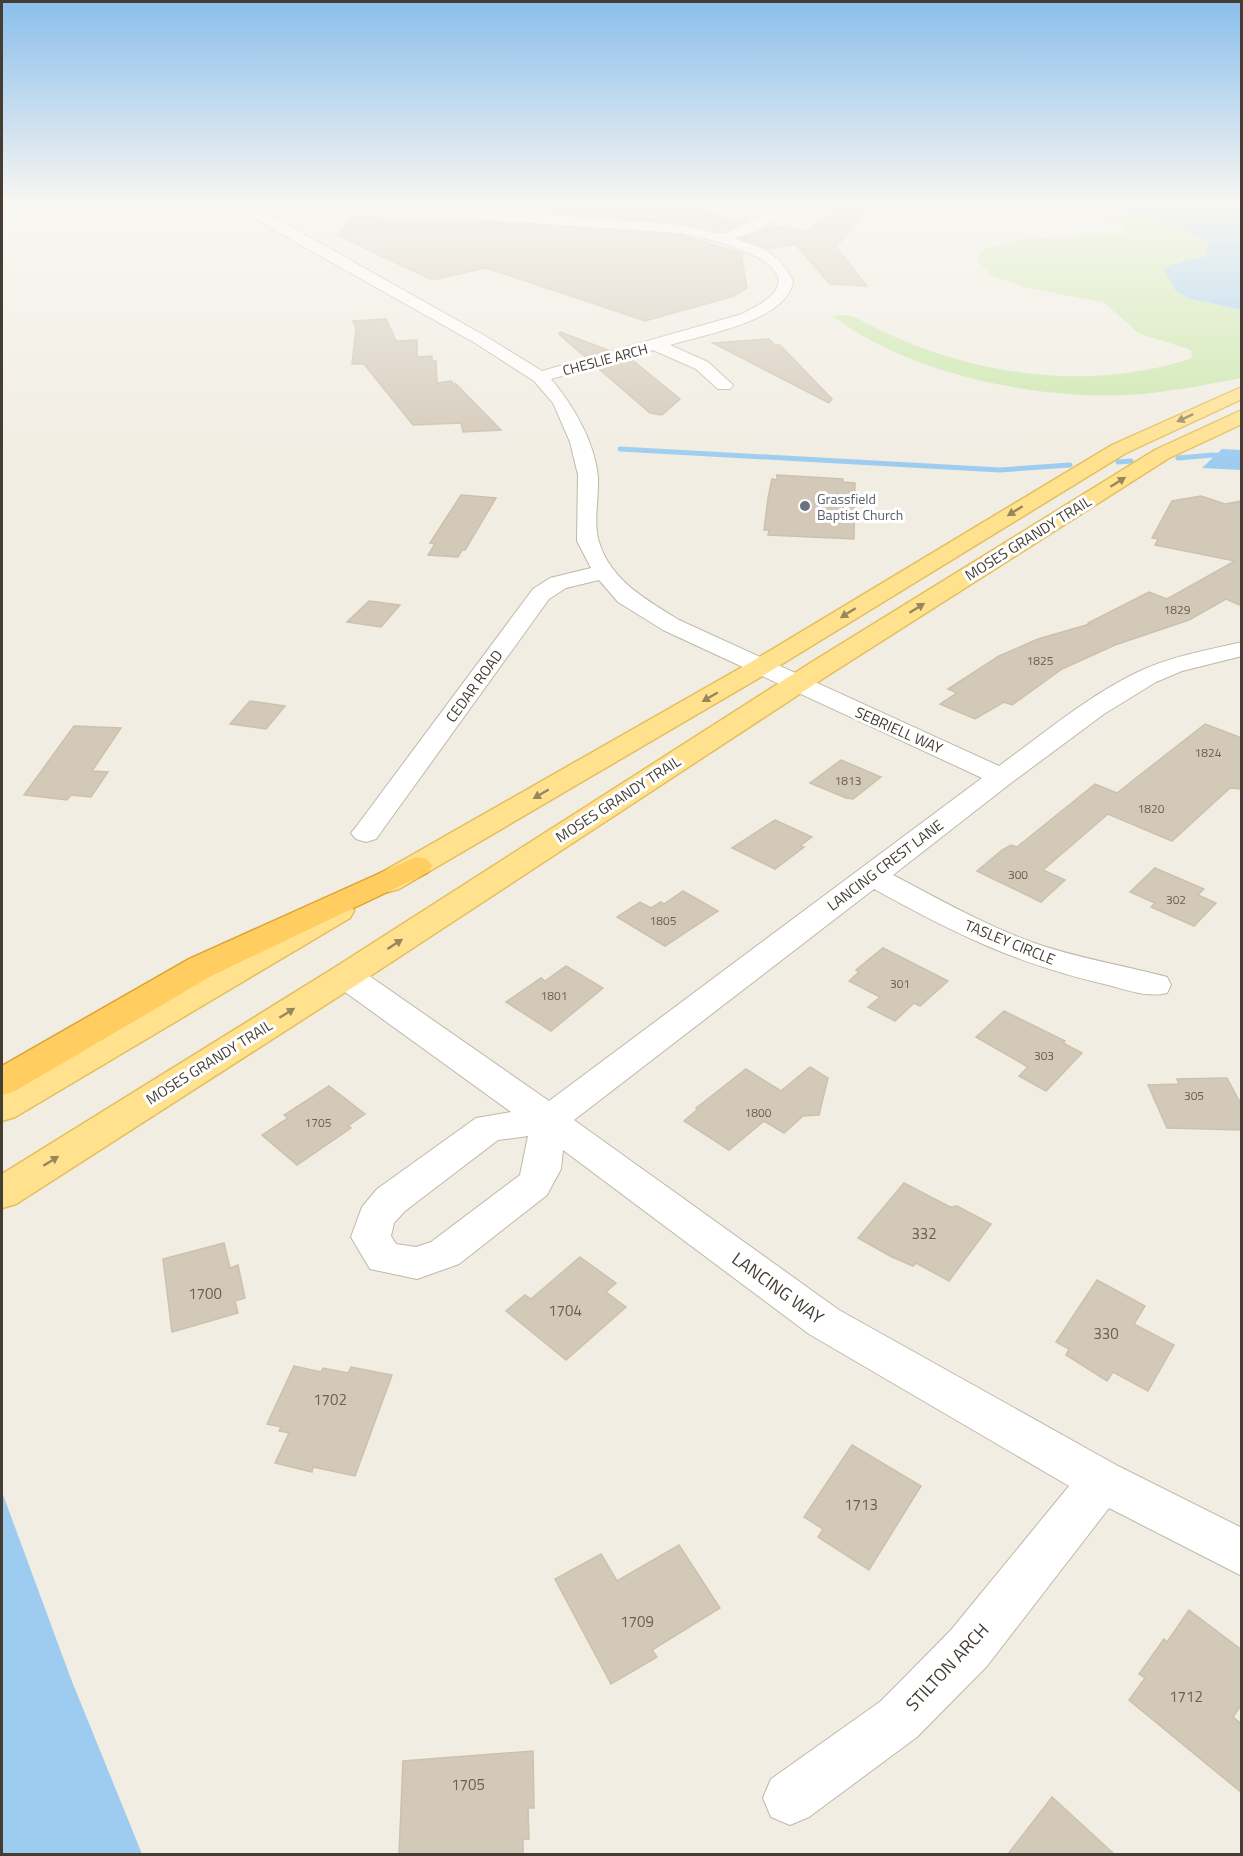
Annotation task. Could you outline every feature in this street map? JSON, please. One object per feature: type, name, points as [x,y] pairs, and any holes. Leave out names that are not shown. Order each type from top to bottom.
[{"type":"highway","points":[[2,1082],[201,967],[416,866]]},
{"type":"main road","name":"MOSES GRANDY TRAIL","points":[[2,1107],[760,667],[1100,460],[1240,392]]},
{"type":"main road","name":"MOSES GRANDY TRAIL","points":[[2,1193],[346,976],[796,684],[1162,454],[1242,416]]},
{"type":"street","points":[[391,291],[482,340],[540,377],[561,402],[579,442],[588,475],[588,541],[604,572],[614,585],[645,611],[796,684]]},
{"type":"street","name":"CHESLIE ARCH","points":[[540,377],[748,317],[766,307],[783,291]]},
{"type":"street","points":[[656,345],[699,362],[709,368],[724,385]]},
{"type":"street","name":"CEDAR ROAD","points":[[366,833],[541,594],[558,583],[604,572]]},
{"type":"street","name":"LANCING CREST LANE","points":[[549,1120],[829,906],[873,876],[1001,777],[1095,709],[1148,677],[1173,666],[1242,649]]},
{"type":"street","name":"SEBRIELL WAY","points":[[796,684],[1001,777]]},
{"type":"street","name":"TASLEY CIRCLE","points":[[873,876],[970,928],[1005,944],[1075,967],[1155,985]]},
{"type":"street","name":"LANCING WAY","points":[[346,976],[549,1120],[824,1322],[1102,1481],[1242,1553]]},
{"type":"street","points":[[549,1120],[542,1169],[534,1185],[445,1253],[417,1263],[384,1258],[371,1237],[376,1218],[391,1200],[489,1128],[549,1120]]},
{"type":"street","name":"STILTON ARCH","points":[[790,1798],[899,1719],[969,1648],[1102,1481]]},
{"type":"green space","points":[[1042,291],[1185,291],[1188,298],[1241,310],[1241,378],[1171,391],[1128,395],[1091,395],[1013,387],[935,368],[863,336],[832,316],[846,315],[857,318],[895,337],[936,353],[978,365],[1021,372],[1064,376],[1108,375],[1150,369],[1192,358],[1191,350],[1138,333],[1105,303]]},
{"type":"water","points":[[1176,291],[1241,291],[1241,310],[1188,298]]},
{"type":"water","points":[[1222,449],[1241,450],[1241,470],[1202,468]]},
{"type":"water","points":[[2,1492],[71,1679],[142,1854],[2,1854]]},
{"type":"building","points":[[554,291],[743,291],[734,296],[645,321]]},
{"type":"building","points":[[386,319],[396,341],[417,340],[417,357],[432,356],[432,361],[436,361],[437,383],[451,381],[457,388],[456,384],[501,430],[463,432],[461,423],[413,425],[364,364],[352,364],[356,329],[353,321]]},
{"type":"building","points":[[560,332],[608,350],[585,357],[559,334]]},
{"type":"building","points":[[769,339],[775,345],[780,345],[832,399],[829,403],[713,343]]},
{"type":"building","points":[[631,359],[680,399],[662,415],[650,413],[598,368]]},
{"type":"building","name":"Grassfield Baptist Church","points":[[777,475],[843,479],[843,482],[855,483],[854,539],[768,535],[769,530],[764,530],[768,498],[772,479],[777,480]]},
{"type":"building","points":[[461,495],[496,498],[465,550],[462,550],[458,557],[428,555],[435,544],[430,543]]},
{"type":"building","points":[[1201,496],[1225,504],[1242,501],[1242,606],[1226,599],[1189,620],[1115,645],[1062,669],[1012,705],[1004,702],[975,719],[940,704],[957,693],[948,689],[999,656],[1038,639],[1090,624],[1088,623],[1149,592],[1167,599],[1235,561],[1155,545],[1158,539],[1152,538],[1172,501]]},
{"type":"building","points":[[369,601],[400,605],[381,627],[347,622]]},
{"type":"building","points":[[250,701],[285,706],[266,729],[230,724]]},
{"type":"building","points":[[1205,724],[1242,738],[1242,789],[1230,788],[1172,841],[1108,814],[1043,870],[1065,880],[1041,902],[977,871],[1002,850],[1011,845],[1017,847],[1095,784],[1117,793]]},
{"type":"building","points":[[74,726],[121,728],[92,771],[108,772],[91,797],[71,795],[67,800],[24,795]]},
{"type":"building","points":[[841,760],[881,777],[853,799],[810,783]]},
{"type":"building","points":[[775,820],[812,837],[800,846],[804,847],[775,869],[732,848]]},
{"type":"building","points":[[1155,868],[1204,889],[1198,895],[1216,903],[1194,926],[1151,907],[1155,903],[1130,892]]},
{"type":"building","points":[[683,891],[718,911],[665,946],[617,917],[640,902],[651,908],[661,902],[664,904]]},
{"type":"building","points":[[883,948],[948,981],[920,1006],[914,1003],[895,1021],[868,1007],[880,997],[849,981],[859,972],[856,970]]},
{"type":"building","points":[[566,966],[603,988],[551,1031],[506,1002],[541,978],[545,981]]},
{"type":"building","points":[[1004,1011],[1065,1041],[1063,1043],[1082,1053],[1046,1091],[1019,1076],[1028,1067],[976,1037]]},
{"type":"building","points":[[810,1067],[828,1078],[819,1115],[803,1116],[784,1133],[764,1121],[729,1150],[684,1121],[698,1109],[696,1108],[746,1069],[781,1091]]},
{"type":"building","points":[[1227,1078],[1242,1106],[1242,1130],[1167,1128],[1148,1085],[1179,1084],[1177,1079]]},
{"type":"building","points":[[329,1086],[365,1114],[348,1126],[351,1128],[297,1165],[262,1135],[288,1118],[284,1115]]},
{"type":"building","points":[[904,1183],[950,1207],[957,1206],[991,1224],[949,1281],[916,1263],[913,1266],[892,1257],[858,1238]]},
{"type":"building","points":[[224,1243],[230,1268],[238,1265],[245,1298],[235,1301],[238,1313],[172,1332],[163,1259]]},
{"type":"building","points":[[580,1257],[616,1283],[606,1292],[626,1307],[566,1360],[506,1311],[525,1295],[531,1299]]},
{"type":"building","points":[[1097,1280],[1145,1306],[1134,1324],[1174,1345],[1148,1391],[1113,1372],[1107,1381],[1066,1355],[1069,1349],[1056,1342]]},
{"type":"building","points":[[294,1366],[321,1372],[323,1368],[348,1373],[351,1367],[392,1375],[355,1476],[313,1467],[312,1472],[275,1463],[289,1433],[279,1431],[281,1427],[267,1424]]},
{"type":"building","points":[[852,1445],[921,1486],[869,1570],[818,1537],[823,1529],[804,1517]]},
{"type":"building","points":[[679,1545],[720,1608],[652,1650],[657,1657],[611,1684],[555,1579],[601,1554],[617,1581]]},
{"type":"building","points":[[1189,1610],[1242,1650],[1242,1704],[1233,1717],[1242,1724],[1242,1793],[1129,1700],[1145,1678],[1139,1674],[1164,1639],[1167,1642]]},
{"type":"building","points":[[533,1751],[534,1808],[528,1808],[529,1839],[523,1839],[523,1854],[399,1854],[403,1761]]},
{"type":"building","points":[[1052,1797],[1114,1854],[1008,1854]]},
{"type":"waterway","points":[[620,449],[1000,470],[1070,465]]},
{"type":"waterway","points":[[1178,458],[1213,455],[1242,458]]},
{"type":"waterway","points":[[1118,462],[1131,461]]},
{"type":"place","name":"Grassfield Baptist Church","points":[[805,506]]}]
